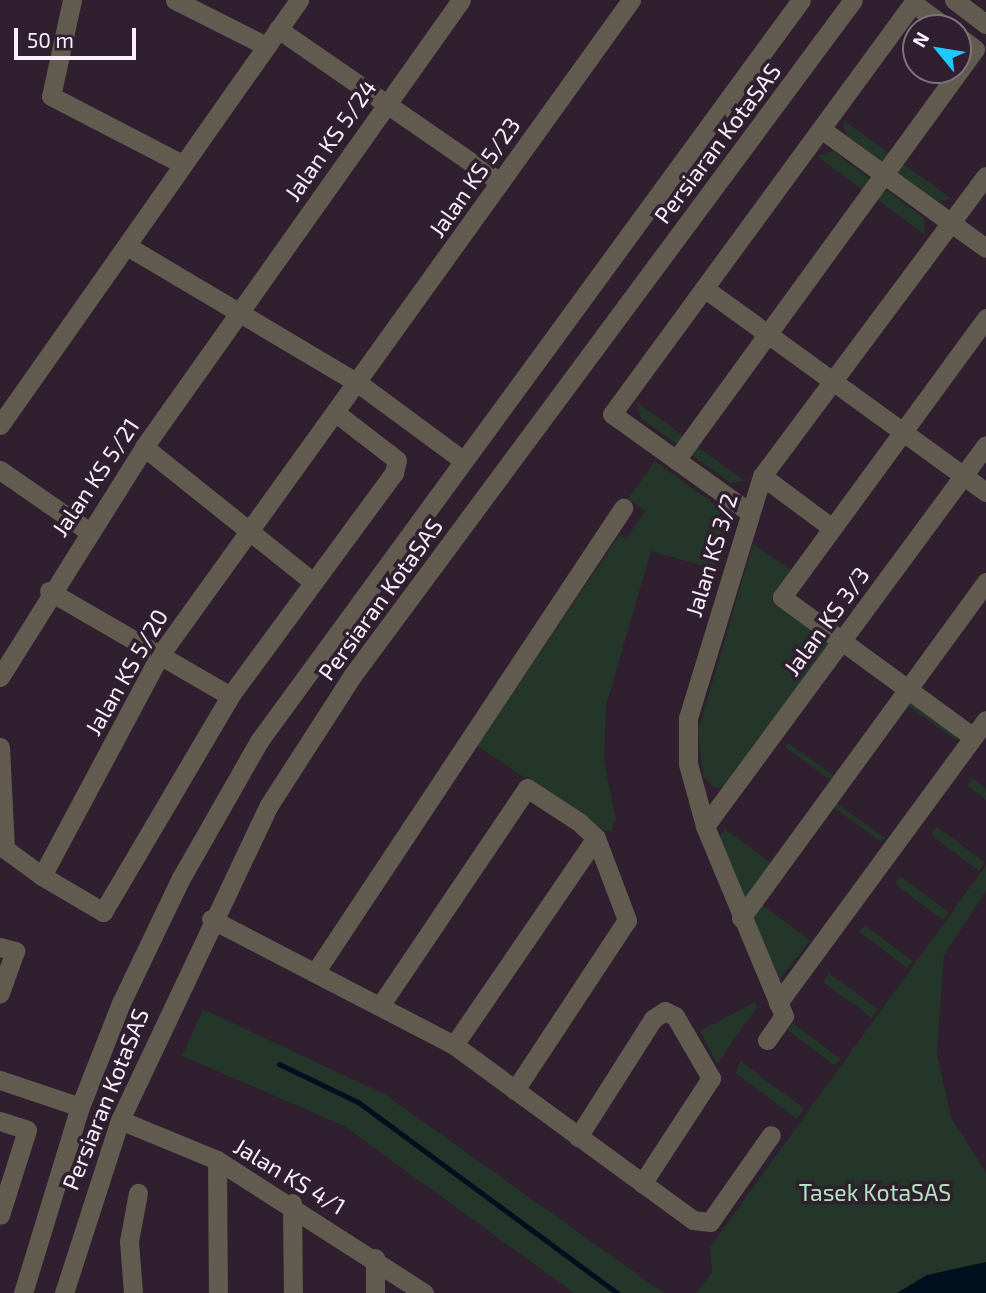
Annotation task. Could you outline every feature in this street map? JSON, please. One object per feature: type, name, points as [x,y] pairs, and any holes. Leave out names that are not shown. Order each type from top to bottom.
[{"type":"street","points":[[72,0],[51,96],[182,164]]},
{"type":"street","points":[[176,0],[266,46]]},
{"type":"street","points":[[0,425],[299,0]]},
{"type":"street","name":"Jalan KS 5/24","points":[[242,310],[461,0]]},
{"type":"street","name":"Jalan KS 5/23","points":[[358,383],[631,0]]},
{"type":"street","name":"Persiaran KotaSAS","points":[[23,1293],[80,1107],[181,877],[259,741],[461,459],[802,0]]},
{"type":"street","name":"Persiaran KotaSAS","points":[[64,1293],[120,1120],[211,919],[269,805],[352,676],[853,0]]},
{"type":"street","points":[[954,0],[986,24]]},
{"type":"street","points":[[905,14],[913,3],[928,14]]},
{"type":"street","points":[[749,512],[612,414],[902,18]]},
{"type":"street","points":[[278,29],[500,182]]},
{"type":"street","points":[[676,460],[950,84]]},
{"type":"street","points":[[821,128],[986,248]]},
{"type":"street","name":"Jalan KS 3/2","points":[[778,1003],[705,826],[688,764],[688,718],[762,476],[986,176]]},
{"type":"street","points":[[127,246],[242,310],[358,383],[461,459]]},
{"type":"street","points":[[704,288],[986,492]]},
{"type":"street","name":"Jalan KS 5/21","points":[[0,677],[49,591],[88,531],[242,310]]},
{"type":"street","points":[[973,737],[782,597],[986,318]]},
{"type":"street","name":"Jalan KS 5/20","points":[[42,876],[160,655],[247,529],[358,383]]},
{"type":"street","points":[[0,747],[5,849],[42,876],[103,912],[230,696],[397,465],[336,413]]},
{"type":"street","name":"Jalan KS 3/3","points":[[705,826],[986,445]]},
{"type":"street","points":[[144,447],[312,581]]},
{"type":"street","points":[[0,470],[88,531]]},
{"type":"street","points":[[762,476],[832,528]]},
{"type":"street","points":[[316,971],[623,508]]},
{"type":"street","points":[[741,918],[986,582]]},
{"type":"street","points":[[49,591],[230,696]]},
{"type":"street","points":[[767,1040],[784,1016],[778,1003],[986,720]]},
{"type":"street","points":[[382,1003],[527,788],[596,838],[627,920],[515,1090]]},
{"type":"street","points":[[454,1045],[596,838]]},
{"type":"street","points":[[211,919],[382,1003],[454,1045],[693,1220],[710,1222],[771,1135]]},
{"type":"street","points":[[0,993],[7,949]]},
{"type":"street","points":[[578,1137],[653,1019],[665,1011],[675,1016],[711,1078],[642,1184]]},
{"type":"street","points":[[0,1080],[80,1107]]},
{"type":"street","name":"Jalan KS 4/1","points":[[120,1120],[218,1160],[292,1203],[424,1293]]},
{"type":"street","points":[[0,1121],[27,1130],[0,1215]]},
{"type":"street","points":[[218,1160],[218,1293]]},
{"type":"street","points":[[133,1293],[129,1241],[138,1193]]},
{"type":"street","points":[[292,1203],[293,1293]]},
{"type":"street","points":[[375,1258],[376,1293]]},
{"type":"green space","points":[[843,120],[892,155],[886,164],[846,135]]},
{"type":"green space","points":[[833,151],[873,181],[865,192],[817,156]]},
{"type":"green space","points":[[903,164],[952,199],[937,201],[897,172]]},
{"type":"green space","points":[[884,188],[924,218],[925,235],[876,199]]},
{"type":"green space","points":[[637,402],[686,438],[680,447],[640,417]]},
{"type":"green space","points":[[696,446],[745,481],[730,483],[690,454]]},
{"type":"green space","points":[[655,461],[717,506],[726,531],[714,569],[651,551],[606,706],[604,761],[616,819],[611,831],[604,831],[477,746],[620,534],[626,539],[645,511],[628,499]]},
{"type":"green space","points":[[753,544],[792,570],[771,600],[832,644],[724,787],[715,788],[703,776],[698,731]]},
{"type":"green space","points":[[910,701],[959,736],[956,740],[907,705]]},
{"type":"green space","points":[[788,743],[837,778],[834,783],[785,747]]},
{"type":"green space","points":[[972,778],[986,789],[986,800],[967,786]]},
{"type":"green space","points":[[836,803],[885,838],[882,842],[833,807]]},
{"type":"green space","points":[[937,827],[985,862],[979,871],[931,835]]},
{"type":"green space","points":[[725,829],[774,865],[749,898],[743,898],[719,838]]},
{"type":"green space","name":"Tasek KotaSAS","points":[[986,865],[986,891],[944,955],[937,1054],[951,1117],[986,1173],[986,1293],[696,1293],[712,1272],[710,1247]]},
{"type":"green space","points":[[900,876],[949,912],[943,920],[895,884]]},
{"type":"green space","points":[[762,905],[810,940],[780,979],[774,979],[751,919]]},
{"type":"green space","points":[[865,925],[913,961],[907,968],[859,932]]},
{"type":"green space","points":[[829,973],[878,1009],[872,1018],[823,982]]},
{"type":"green space","points":[[755,1002],[757,1007],[717,1064],[700,1031]]},
{"type":"green space","points":[[203,1009],[384,1094],[664,1293],[574,1293],[344,1126],[182,1056]]},
{"type":"green space","points":[[793,1023],[841,1059],[835,1066],[787,1030]]},
{"type":"green space","points":[[740,1061],[804,1108],[797,1119],[736,1073]]},
{"type":"water","points":[[986,1262],[986,1293],[897,1293],[927,1275]]},
{"type":"waterway","points":[[279,1064],[358,1102],[617,1293]]}]
